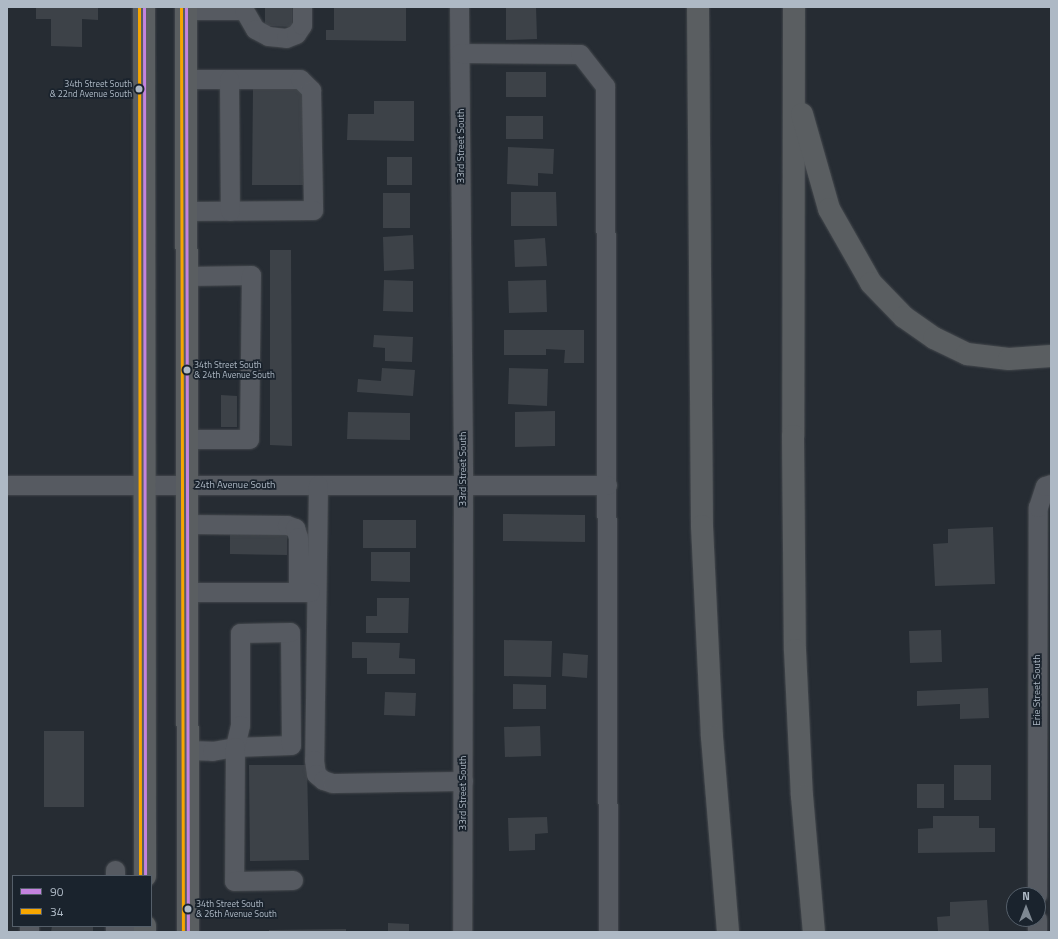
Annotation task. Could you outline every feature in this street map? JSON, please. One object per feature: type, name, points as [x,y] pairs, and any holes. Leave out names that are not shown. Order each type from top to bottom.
[{"type":"highway","points":[[144,7],[145,875]]},
{"type":"highway","points":[[698,7],[702,526],[712,737],[728,932]]},
{"type":"highway","points":[[794,7],[793,436],[795,650],[802,796],[814,932]]},
{"type":"highway","points":[[186,8],[188,932]]},
{"type":"highway","points":[[795,90],[829,209],[871,283],[904,317],[934,338],[967,354],[1009,359],[1051,356]]},
{"type":"street","points":[[186,8],[244,10],[255,29],[268,36],[286,38],[296,34],[302,25],[302,7]]},
{"type":"street","name":"33rd Street South","points":[[459,7],[463,486],[462,932]]},
{"type":"street","points":[[460,53],[580,54],[605,86],[608,932]]},
{"type":"street","points":[[187,79],[300,79],[311,90],[313,210],[187,210]]},
{"type":"street","points":[[229,79],[230,211]]},
{"type":"street","points":[[187,276],[251,275],[249,439],[188,439]]},
{"type":"street","name":"24th Avenue South","points":[[7,485],[607,485]]},
{"type":"street","points":[[307,592],[318,485]]},
{"type":"street","name":"Erie Street South","points":[[1037,887],[1038,507],[1048,485]]},
{"type":"street","points":[[188,524],[287,525],[295,528],[298,537],[307,592],[314,760],[316,774],[323,780],[332,782],[463,781]]},
{"type":"street","points":[[188,592],[307,592]]},
{"type":"street","points":[[188,750],[235,747],[291,745],[290,632],[240,633],[240,725],[235,747],[234,881],[293,880]]},
{"type":"building","points":[[36,7],[98,7],[98,20],[82,19],[82,47],[51,46],[51,19],[36,19]]},
{"type":"building","points":[[265,7],[292,7],[292,27],[265,26]]},
{"type":"building","points":[[334,7],[406,7],[406,41],[326,40],[326,30],[334,30]]},
{"type":"building","points":[[506,7],[536,7],[537,39],[506,40]]},
{"type":"building","points":[[506,72],[546,72],[546,97],[506,97]]},
{"type":"building","points":[[253,88],[303,88],[303,185],[252,185]]},
{"type":"building","points":[[374,101],[414,101],[414,141],[347,140],[348,114],[374,114]]},
{"type":"building","points":[[506,116],[543,116],[543,139],[506,139]]},
{"type":"building","points":[[508,147],[554,149],[553,174],[538,173],[538,186],[507,184]]},
{"type":"building","points":[[387,157],[412,157],[412,185],[387,185]]},
{"type":"building","points":[[511,192],[556,192],[557,226],[511,226]]},
{"type":"building","points":[[383,193],[410,193],[410,228],[383,228]]},
{"type":"building","points":[[413,235],[414,269],[384,271],[383,237]]},
{"type":"building","points":[[545,238],[547,266],[515,267],[514,240]]},
{"type":"building","points":[[270,250],[291,250],[292,446],[270,445]]},
{"type":"building","points":[[384,280],[413,281],[413,312],[383,311]]},
{"type":"building","points":[[546,280],[547,312],[509,313],[508,281]]},
{"type":"building","points":[[504,330],[584,330],[584,363],[564,363],[565,350],[546,349],[546,355],[504,355]]},
{"type":"building","points":[[374,335],[413,337],[412,362],[385,361],[385,348],[373,347]]},
{"type":"building","points":[[382,368],[415,370],[413,396],[357,392],[358,379],[381,381]]},
{"type":"building","points":[[509,368],[548,369],[547,406],[508,404]]},
{"type":"building","points":[[221,395],[237,396],[237,427],[221,427]]},
{"type":"building","points":[[555,411],[555,446],[515,447],[515,412]]},
{"type":"building","points":[[348,412],[410,413],[410,440],[347,439]]},
{"type":"building","points":[[503,514],[585,515],[585,542],[503,541]]},
{"type":"building","points":[[363,520],[416,520],[416,548],[363,548]]},
{"type":"building","points":[[993,527],[995,584],[935,586],[933,544],[948,543],[948,529]]},
{"type":"building","points":[[230,529],[287,530],[287,555],[230,554]]},
{"type":"building","points":[[371,552],[410,552],[410,582],[371,581]]},
{"type":"building","points":[[377,598],[409,598],[408,633],[366,633],[366,616],[377,616]]},
{"type":"building","points":[[941,630],[942,662],[910,663],[909,631]]},
{"type":"building","points":[[504,640],[552,641],[551,677],[504,676]]},
{"type":"building","points":[[352,642],[400,643],[399,658],[415,659],[415,674],[367,674],[367,658],[352,658]]},
{"type":"building","points":[[563,653],[588,655],[587,678],[562,676]]},
{"type":"building","points":[[513,684],[546,685],[546,709],[513,709]]},
{"type":"building","points":[[988,688],[989,718],[960,719],[960,704],[917,706],[917,691]]},
{"type":"building","points":[[385,692],[416,693],[415,716],[384,715]]},
{"type":"building","points":[[540,726],[541,756],[505,757],[504,727]]},
{"type":"building","points":[[44,731],[84,731],[84,807],[44,807]]},
{"type":"building","points":[[249,765],[307,765],[309,860],[250,861]]},
{"type":"building","points":[[954,765],[991,765],[991,800],[954,800]]},
{"type":"building","points":[[917,784],[944,784],[944,808],[917,808]]},
{"type":"building","points":[[933,816],[979,816],[979,828],[995,828],[995,852],[918,853],[918,829],[933,828]]},
{"type":"building","points":[[547,817],[548,833],[535,834],[535,850],[509,851],[508,818]]},
{"type":"building","points":[[987,900],[989,932],[938,932],[937,917],[950,916],[950,902]]},
{"type":"building","points":[[388,923],[409,924],[409,932],[388,932]]},
{"type":"building","points":[[52,927],[93,927],[93,932],[51,932]]},
{"type":"building","points":[[346,929],[346,932],[269,932],[269,930]]},
{"type":"transit line","name":"34","points":[[139,7],[140,875]]},
{"type":"transit line","name":"90","points":[[144,7],[145,875]]},
{"type":"transit line","name":"34","points":[[181,7],[183,932]]},
{"type":"transit line","name":"90","points":[[186,7],[188,932]]},
{"type":"place","name":"34th Street South & 22nd Avenue South","points":[[139,89]]},
{"type":"place","name":"34th Street South & 24th Avenue South","points":[[187,370]]},
{"type":"place","name":"34th Street South & 26th Avenue South","points":[[188,909]]}]
